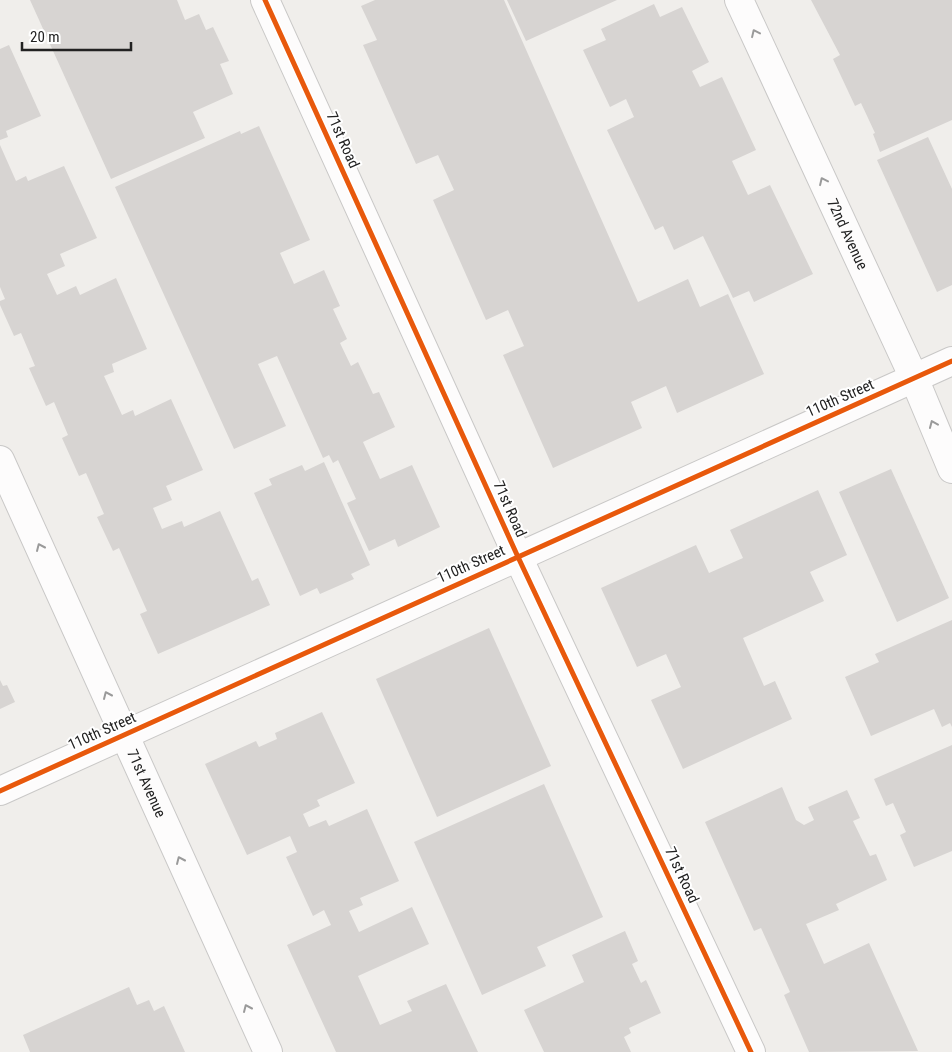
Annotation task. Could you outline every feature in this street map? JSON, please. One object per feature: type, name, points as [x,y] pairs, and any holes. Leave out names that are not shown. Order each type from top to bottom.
[{"type":"street","name":"71st Road","points":[[266,0],[518,556],[751,1052]]},
{"type":"street","name":"72nd Avenue","points":[[739,0],[914,378],[952,469]]},
{"type":"street","name":"110th Street","points":[[0,791],[952,361]]},
{"type":"street","name":"71st Avenue","points":[[0,460],[268,1052]]},
{"type":"building","points":[[30,0],[177,0],[185,20],[199,14],[206,30],[213,27],[229,61],[220,64],[233,94],[193,112],[205,138],[111,179]]},
{"type":"building","points":[[375,0],[504,0],[638,302],[688,279],[700,307],[728,294],[764,374],[677,413],[666,386],[631,402],[642,428],[553,468],[503,355],[524,346],[508,310],[486,320],[433,200],[454,190],[438,155],[416,164],[363,45],[377,40],[361,6]]},
{"type":"building","points":[[507,0],[617,0],[526,41]]},
{"type":"building","points":[[811,0],[952,0],[952,120],[880,152],[873,134],[875,133],[861,103],[855,106],[833,59],[840,55]]},
{"type":"building","points":[[654,4],[660,17],[682,7],[709,62],[692,71],[700,87],[722,77],[756,150],[732,161],[748,195],[770,185],[813,274],[754,302],[749,291],[733,298],[703,236],[674,250],[663,226],[655,230],[607,130],[634,117],[626,99],[610,107],[583,50],[606,40],[601,29]]},
{"type":"building","points":[[9,45],[41,116],[6,131],[8,137],[0,140],[0,49]]},
{"type":"building","points":[[259,126],[310,240],[280,253],[294,284],[324,270],[340,306],[333,309],[347,339],[340,343],[351,366],[358,362],[373,394],[379,392],[395,427],[363,442],[380,479],[412,465],[440,527],[398,547],[395,539],[369,551],[347,503],[356,499],[338,460],[333,463],[329,455],[323,458],[277,356],[258,364],[286,426],[234,449],[115,187],[240,131],[241,134]]},
{"type":"building","points":[[928,137],[952,189],[952,285],[937,292],[877,160]]},
{"type":"building","points":[[0,145],[16,181],[26,176],[28,181],[64,166],[97,238],[60,254],[65,266],[47,274],[57,295],[76,286],[80,295],[116,278],[147,349],[112,364],[114,372],[104,376],[122,415],[133,410],[135,416],[171,399],[203,470],[166,486],[172,500],[153,508],[162,529],[182,521],[184,527],[220,511],[252,581],[258,578],[270,605],[158,654],[140,614],[147,611],[119,548],[113,551],[97,517],[104,514],[86,473],[79,476],[62,438],[68,435],[54,402],[46,406],[29,368],[35,366],[21,333],[14,336],[0,305],[0,301],[5,299],[0,287]]},
{"type":"building","points":[[324,462],[370,565],[351,574],[354,579],[320,594],[317,588],[300,596],[254,493],[272,485],[269,479],[302,465],[305,471]]},
{"type":"building","points":[[891,469],[949,598],[897,622],[839,492]]},
{"type":"building","points":[[818,490],[847,555],[810,572],[824,601],[743,638],[764,686],[775,681],[792,719],[683,769],[651,700],[681,687],[666,654],[637,667],[601,588],[696,545],[709,573],[743,558],[730,530]]},
{"type":"building","points":[[952,620],[952,727],[950,723],[942,727],[934,709],[871,736],[845,677],[879,662],[875,654]]},
{"type":"building","points":[[489,628],[551,766],[437,817],[376,679]]},
{"type":"building","points":[[0,680],[3,686],[7,685],[15,702],[0,709]]},
{"type":"building","points":[[322,712],[355,783],[317,800],[320,806],[303,814],[309,827],[326,820],[329,826],[367,809],[399,881],[360,898],[363,905],[349,911],[359,932],[412,907],[429,944],[358,976],[380,1025],[412,1011],[407,1001],[446,984],[478,1052],[336,1052],[287,945],[331,925],[324,910],[313,916],[286,857],[297,852],[290,836],[247,855],[205,764],[256,741],[259,747],[277,739],[275,733]]},
{"type":"building","points":[[952,745],[952,851],[914,867],[900,835],[906,832],[893,803],[886,806],[874,779]]},
{"type":"building","points":[[544,784],[603,917],[537,947],[546,966],[482,995],[414,842]]},
{"type":"building","points":[[782,787],[796,820],[804,825],[814,820],[808,807],[847,790],[860,818],[853,821],[870,856],[876,854],[887,880],[836,904],[839,910],[806,924],[824,964],[869,943],[918,1051],[809,1052],[784,995],[790,992],[761,928],[754,931],[705,822]]},
{"type":"building","points":[[625,931],[638,961],[632,964],[641,983],[646,980],[661,1013],[629,1028],[631,1033],[624,1037],[631,1052],[544,1052],[524,1010],[584,982],[572,955]]},
{"type":"building","points":[[129,987],[137,1005],[149,1000],[154,1011],[164,1006],[185,1052],[30,1052],[23,1035]]},
{"type":"cycle path","points":[[265,0],[518,557],[751,1052]]},
{"type":"cycle path","points":[[0,791],[952,361]]}]
